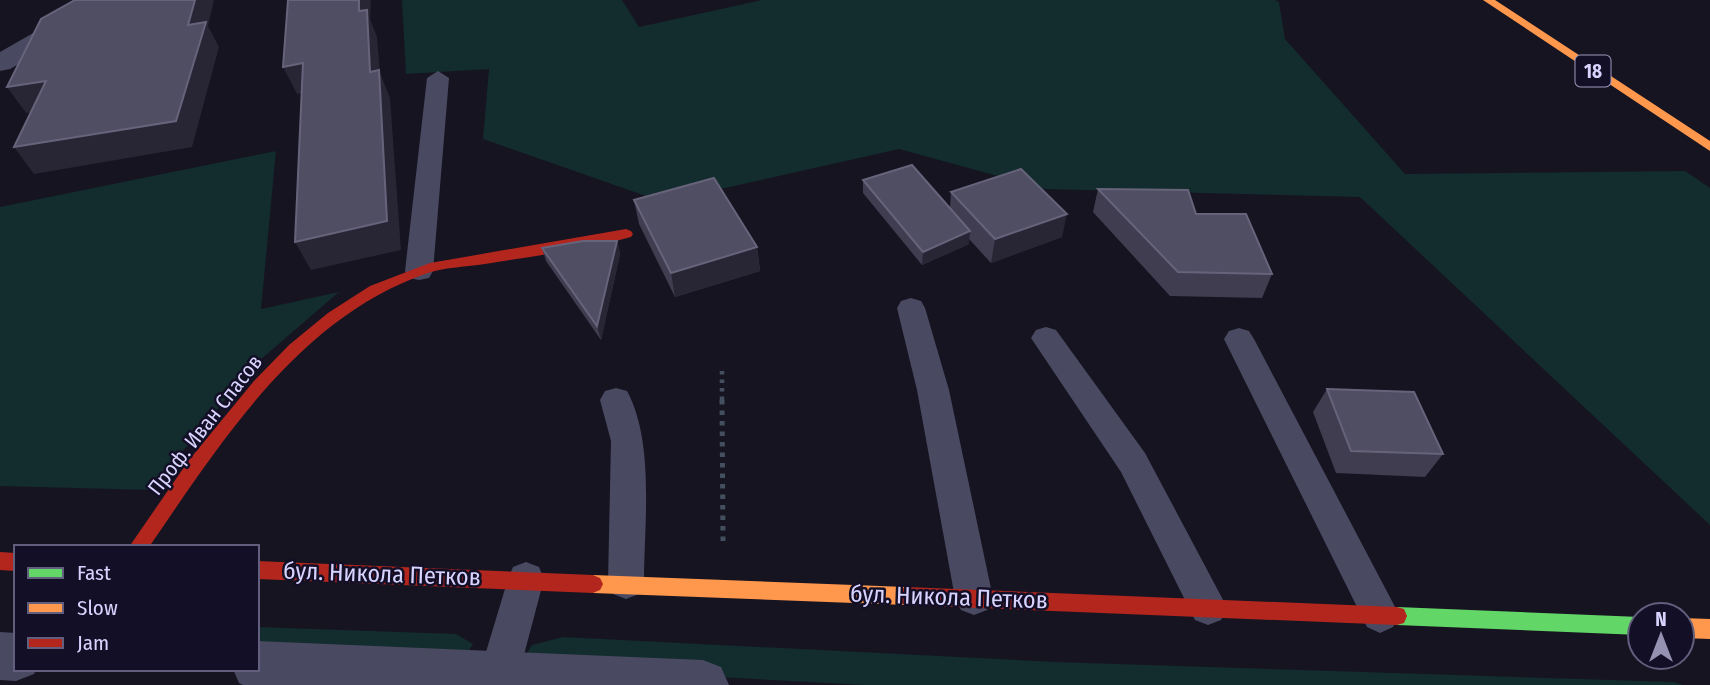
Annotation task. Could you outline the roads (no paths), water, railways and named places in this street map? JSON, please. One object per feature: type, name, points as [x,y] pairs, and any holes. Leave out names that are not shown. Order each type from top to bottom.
[{"type":"main road","name":"18","points":[[1488,0],[1710,147]]},
{"type":"main road","name":"Проф. Иван Спасов","points":[[139,545],[241,405],[289,352],[360,299],[419,271],[626,234]]},
{"type":"main road","name":"бул. Никола Петков","points":[[259,570],[626,582],[1626,625]]},
{"type":"street","points":[[0,64],[110,0]]},
{"type":"street","points":[[259,666],[497,681],[704,685]]},
{"type":"lane","points":[[419,271],[438,78]]},
{"type":"lane","points":[[911,308],[933,390],[974,598]]},
{"type":"lane","points":[[1046,338],[1133,463],[1208,608]]},
{"type":"lane","points":[[1239,339],[1380,615]]},
{"type":"lane","points":[[616,400],[627,441],[626,582]]},
{"type":"lane","points":[[497,681],[526,579]]}]
